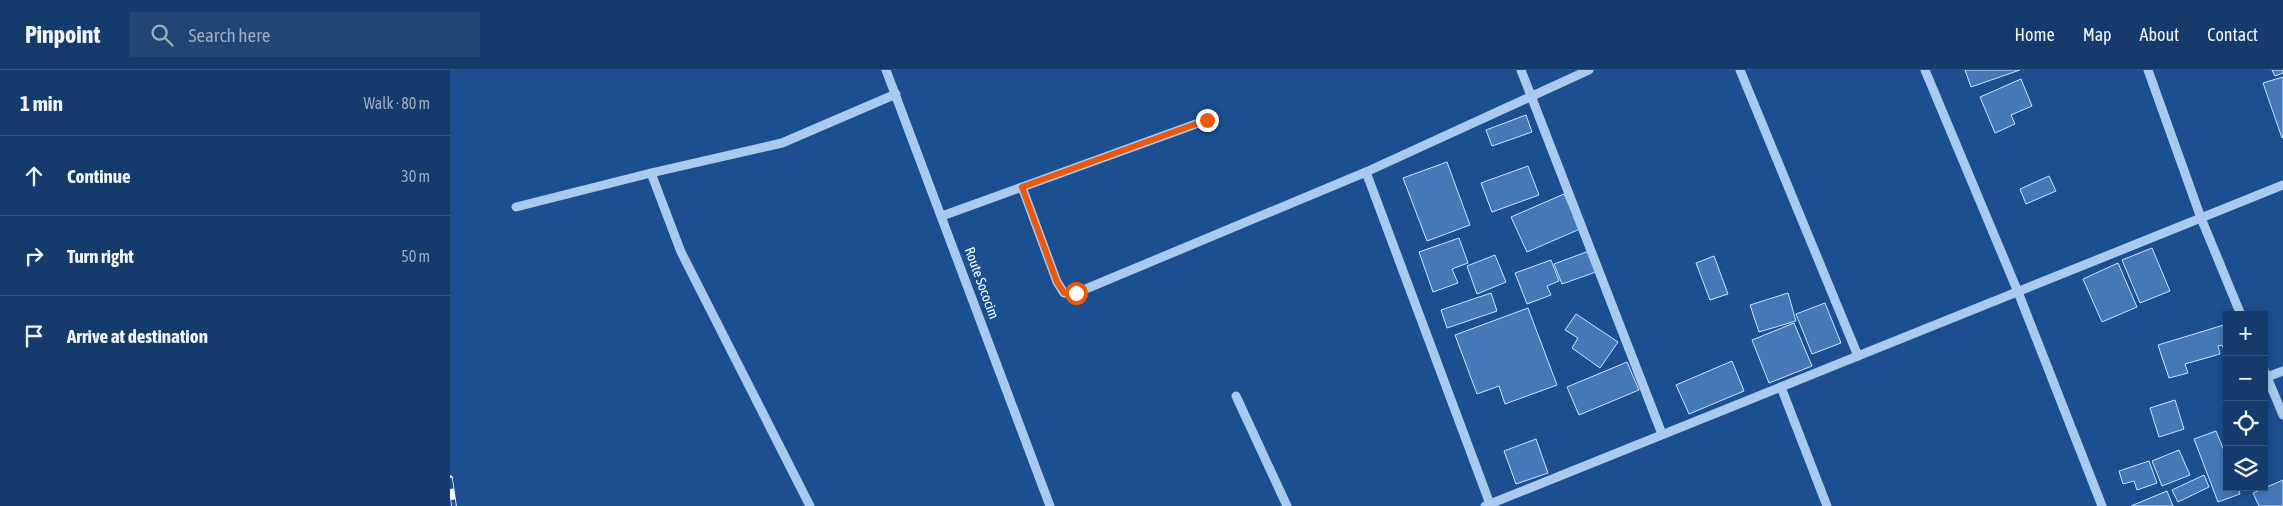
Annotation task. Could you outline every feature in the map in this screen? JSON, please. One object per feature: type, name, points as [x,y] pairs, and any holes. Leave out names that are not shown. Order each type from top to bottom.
[{"type":"street","name":"Route Sococim","points":[[886,70],[1050,506]]},
{"type":"street","points":[[1521,70],[1662,434]]},
{"type":"street","points":[[1022,187],[1057,282],[1064,293],[1076,293],[1366,172],[1589,70]]},
{"type":"street","points":[[1740,70],[1858,356]]},
{"type":"street","points":[[1925,70],[2018,292],[2102,506]]},
{"type":"street","points":[[2148,70],[2201,218],[2239,311]]},
{"type":"street","points":[[516,208],[651,173],[782,143],[896,94]]},
{"type":"street","points":[[942,216],[1207,120]]},
{"type":"street","points":[[1366,172],[1487,505],[2283,186]]},
{"type":"street","points":[[651,173],[681,252],[810,506]]},
{"type":"street","points":[[2268,374],[2283,370]]},
{"type":"street","points":[[2268,379],[2283,415]]},
{"type":"street","points":[[1781,387],[1827,506]]},
{"type":"street","points":[[1236,396],[1287,506]]},
{"type":"building","points":[[1965,70],[2020,70],[1971,87]]},
{"type":"building","points":[[2272,70],[2283,70],[2283,73],[2275,76]]},
{"type":"building","points":[[2283,77],[2283,137],[2282,138],[2263,83]]},
{"type":"building","points":[[2021,79],[2032,106],[2011,115],[2015,124],[1995,133],[1980,97]]},
{"type":"building","points":[[1526,115],[1532,132],[1492,146],[1486,130]]},
{"type":"building","points":[[1447,162],[1470,225],[1427,241],[1403,178]]},
{"type":"building","points":[[1528,166],[1539,195],[1492,212],[1481,183]]},
{"type":"building","points":[[2049,176],[2056,191],[2026,204],[2020,189]]},
{"type":"building","points":[[1564,194],[1580,229],[1527,252],[1511,217]]},
{"type":"building","points":[[1459,238],[1468,263],[1452,269],[1458,283],[1433,292],[1419,252]]},
{"type":"building","points":[[2152,248],[2170,291],[2140,303],[2122,260]]},
{"type":"building","points":[[1589,251],[1596,272],[1562,284],[1554,264]]},
{"type":"building","points":[[1495,255],[1506,282],[1477,294],[1467,266]]},
{"type":"building","points":[[1714,256],[1728,294],[1710,300],[1696,263]]},
{"type":"building","points":[[1551,260],[1559,281],[1547,286],[1551,295],[1527,304],[1515,273]]},
{"type":"building","points":[[2118,263],[2137,307],[2102,322],[2083,279]]},
{"type":"building","points":[[1491,293],[1497,311],[1447,328],[1441,310]]},
{"type":"building","points":[[1788,293],[1796,321],[1759,332],[1750,305]]},
{"type":"building","points":[[1825,303],[1841,343],[1812,354],[1796,314]]},
{"type":"building","points":[[1528,308],[1557,385],[1505,404],[1499,386],[1477,394],[1455,335]]},
{"type":"building","points":[[1576,314],[1618,342],[1600,368],[1572,348],[1578,338],[1565,330]]},
{"type":"building","points":[[1794,323],[1812,366],[1769,383],[1752,340]]},
{"type":"building","points":[[2223,325],[2223,347],[2222,345],[2218,346],[2220,354],[2185,364],[2188,373],[2169,378],[2158,345]]},
{"type":"building","points":[[1732,361],[1744,391],[1689,414],[1676,385]]},
{"type":"building","points":[[1627,362],[1639,390],[1579,415],[1567,387]]},
{"type":"building","points":[[2175,400],[2184,429],[2159,437],[2150,408]]},
{"type":"building","points":[[2216,431],[2223,448],[2223,491],[2239,491],[2240,494],[2218,502],[2194,439]]},
{"type":"building","points":[[1536,439],[1548,473],[1516,484],[1504,451]]},
{"type":"building","points":[[2179,450],[2190,475],[2162,486],[2152,461]]},
{"type":"building","points":[[2149,461],[2157,483],[2137,490],[2134,481],[2123,484],[2119,471]]},
{"type":"building","points":[[2204,475],[2209,487],[2178,502],[2172,490]]},
{"type":"building","points":[[2283,480],[2283,506],[2259,506],[2253,493],[2268,491],[2268,486]]},
{"type":"building","points":[[2167,491],[2173,506],[2131,506]]},
{"type":"railway","points":[[450,478],[454,506]]},
{"type":"route","points":[[1076,293],[1064,293],[1057,282],[1022,187],[1207,120]]}]
